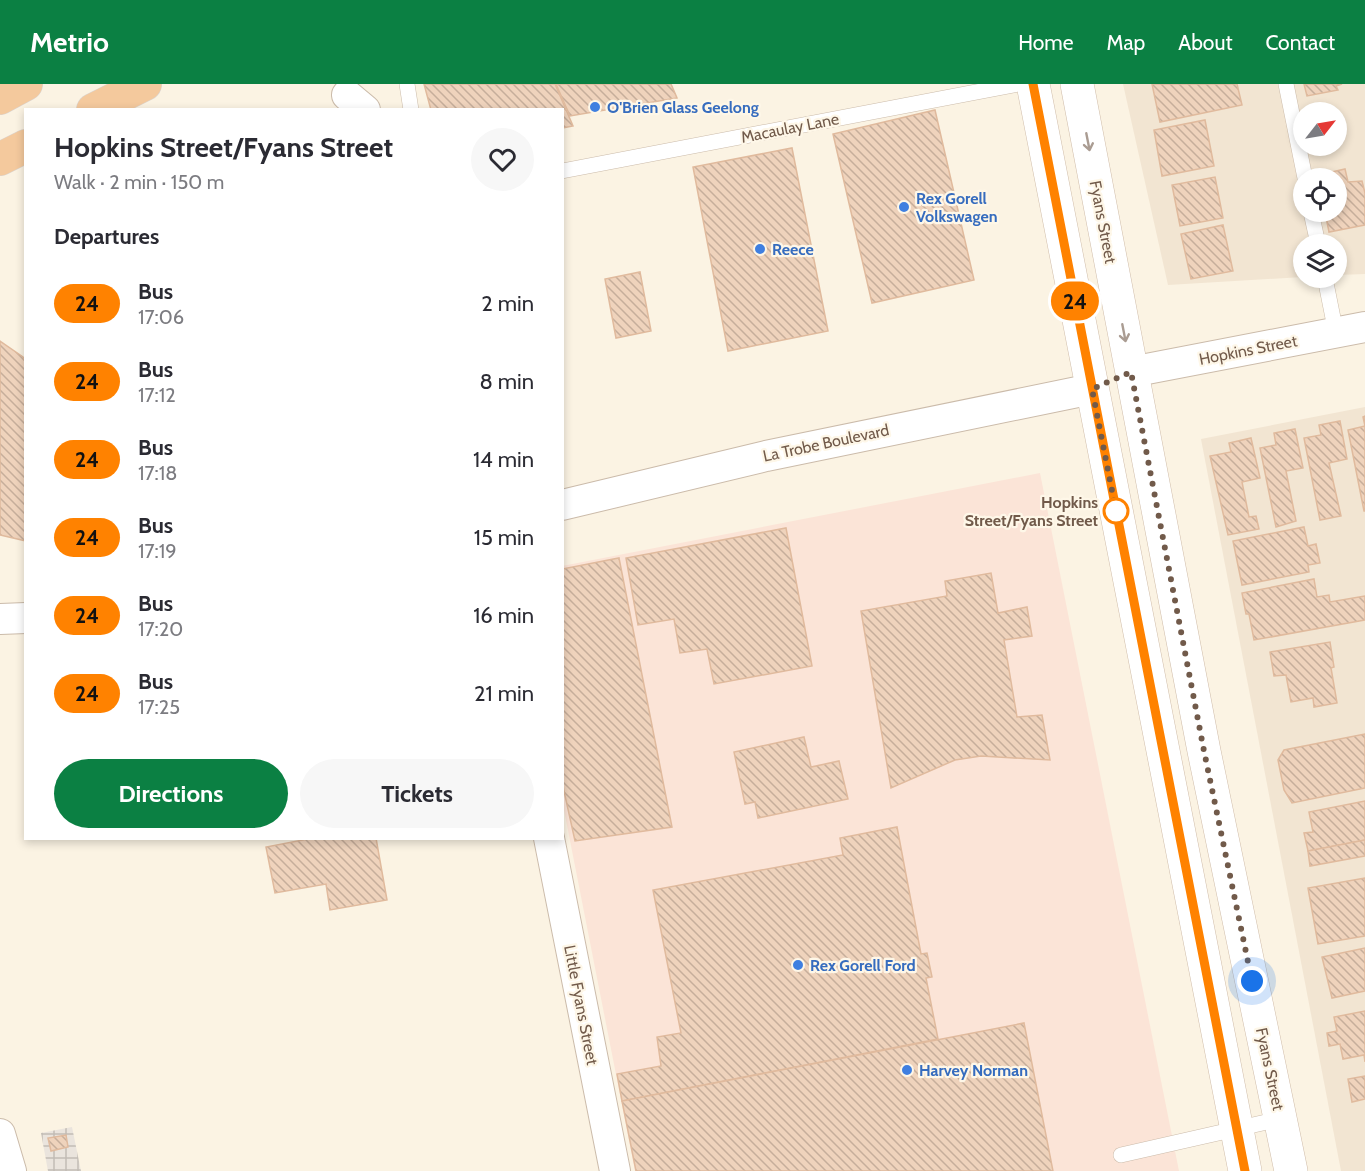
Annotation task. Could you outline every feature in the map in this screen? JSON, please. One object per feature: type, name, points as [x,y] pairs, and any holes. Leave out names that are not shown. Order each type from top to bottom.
[{"type":"highway","points":[[0,98],[26,84]]},
{"type":"highway","points":[[98,108],[145,84]]},
{"type":"highway","points":[[0,159],[24,147]]},
{"type":"main road","points":[[1034,84],[1245,1171]]},
{"type":"main road","name":"Fyans Street","points":[[1077,84],[1204,751],[1291,1171]]},
{"type":"main road","points":[[1092,389],[1131,372]]},
{"type":"street","name":"Hopkins Street","points":[[1131,372],[1365,327]]},
{"type":"street","name":"La Trobe Boulevard","points":[[564,505],[766,456],[1092,389]]},
{"type":"street","points":[[0,619],[24,618]]},
{"type":"street","name":"Little Fyans Street","points":[[549,840],[615,1171]]},
{"type":"lane","points":[[407,84],[411,108]]},
{"type":"lane","name":"Macaulay Lane","points":[[564,171],[1018,84]]},
{"type":"lane","points":[[1286,84],[1303,168]]},
{"type":"lane","points":[[1327,288],[1336,333]]},
{"type":"lane","points":[[1121,1155],[1280,1119]]},
{"type":"shaded area","points":[[1123,84],[1365,84],[1365,274],[1347,275],[1347,234],[1293,234],[1293,278],[1168,285]]},
{"type":"shaded area","points":[[1365,407],[1365,1171],[1341,1171],[1201,439]]},
{"type":"shaded area","points":[[1040,473],[1179,1171],[635,1171],[564,810],[564,566]]},
{"type":"shaded area","points":[[72,1127],[81,1171],[48,1171],[41,1133]]},
{"type":"building","points":[[424,84],[555,84],[573,126],[564,128],[564,108],[430,108]]},
{"type":"building","name":"O'Brien Glass Geelong","points":[[556,84],[671,84],[677,98],[570,116]]},
{"type":"building","points":[[1152,84],[1237,84],[1242,105],[1160,122]]},
{"type":"building","points":[[1304,84],[1342,84],[1336,86],[1338,90],[1307,96]]},
{"type":"building","name":"Rex Gorell Volkswagen","points":[[935,110],[974,280],[872,303],[833,134]]},
{"type":"building","points":[[1205,120],[1214,166],[1162,176],[1154,130]]},
{"type":"building","name":"Reece","points":[[792,148],[828,331],[728,351],[693,167]]},
{"type":"building","points":[[1215,177],[1223,218],[1180,226],[1172,185]]},
{"type":"building","points":[[1347,178],[1348,182],[1362,181],[1365,193],[1365,225],[1329,232],[1327,222],[1347,222]]},
{"type":"building","points":[[1223,225],[1233,271],[1191,279],[1181,234]]},
{"type":"building","points":[[640,272],[651,331],[616,338],[605,279]]},
{"type":"building","points":[[0,341],[24,359],[24,541],[0,535]]},
{"type":"building","points":[[1340,421],[1347,459],[1329,463],[1341,516],[1320,520],[1304,438],[1321,435],[1319,425]]},
{"type":"building","points":[[1365,426],[1365,511],[1364,511],[1348,430]]},
{"type":"building","points":[[1295,429],[1303,468],[1286,471],[1296,521],[1276,527],[1260,448],[1276,445],[1274,433]]},
{"type":"building","points":[[1251,438],[1260,478],[1242,482],[1249,517],[1256,516],[1259,529],[1228,535],[1210,456],[1231,452],[1229,443]]},
{"type":"building","points":[[1304,527],[1308,546],[1316,544],[1320,563],[1308,565],[1309,572],[1242,585],[1233,541]]},
{"type":"building","points":[[786,528],[812,666],[714,684],[707,649],[680,653],[674,619],[638,625],[626,558]]},
{"type":"building","points":[[619,558],[672,827],[575,841],[564,791],[564,569]]},
{"type":"building","points":[[991,573],[998,613],[1027,607],[1032,636],[1004,640],[1017,717],[1042,715],[1050,760],[981,756],[955,760],[891,788],[861,611],[947,596],[945,581]]},
{"type":"building","points":[[1314,579],[1317,597],[1329,595],[1330,602],[1365,596],[1365,620],[1254,640],[1242,593]]},
{"type":"building","points":[[1330,642],[1334,667],[1331,668],[1337,703],[1314,707],[1313,698],[1291,702],[1286,675],[1274,676],[1270,652]]},
{"type":"building","points":[[1365,734],[1365,788],[1292,803],[1284,790],[1278,760],[1284,750]]},
{"type":"building","points":[[804,737],[811,767],[839,761],[848,799],[758,818],[755,802],[745,804],[734,752]]},
{"type":"building","points":[[1365,801],[1365,840],[1308,851],[1304,833],[1313,832],[1309,812]]},
{"type":"building","name":"Rex Gorell Ford","points":[[897,827],[921,954],[927,953],[932,977],[926,978],[938,1039],[622,1101],[617,1074],[661,1066],[657,1037],[681,1033],[653,890],[843,855],[840,838]]},
{"type":"building","points":[[303,840],[376,840],[387,900],[330,910],[326,884],[275,893],[266,847]]},
{"type":"building","points":[[1365,840],[1365,856],[1310,866],[1308,851]]},
{"type":"building","points":[[1365,878],[1365,936],[1318,944],[1308,888]]},
{"type":"building","points":[[1365,948],[1365,991],[1332,998],[1322,957]]},
{"type":"building","points":[[1365,1011],[1365,1062],[1364,1055],[1343,1059],[1340,1044],[1329,1046],[1327,1033],[1337,1031],[1334,1017]]},
{"type":"building","name":"Harvey Norman","points":[[1024,1023],[1053,1171],[636,1171],[622,1101]]},
{"type":"building","points":[[1365,1076],[1365,1099],[1352,1102],[1348,1079]]},
{"type":"building","points":[[66,1135],[68,1147],[51,1151],[48,1138]]},
{"type":"bus line","name":"24","points":[[1033,84],[1245,1171]]},
{"type":"place","name":"O'Brien Glass Geelong","points":[[595,107]]},
{"type":"place","name":"Rex Gorell Volkswagen","points":[[904,207]]},
{"type":"place","name":"Reece","points":[[760,249]]},
{"type":"place","name":"Hopkins Street/Fyans Street","points":[[1116,511]]},
{"type":"place","name":"Rex Gorell Ford","points":[[798,965]]},
{"type":"place","name":"Harvey Norman","points":[[907,1070]]},
{"type":"route","points":[[1116,511],[1092,389],[1131,372],[1204,751],[1252,981]]}]
